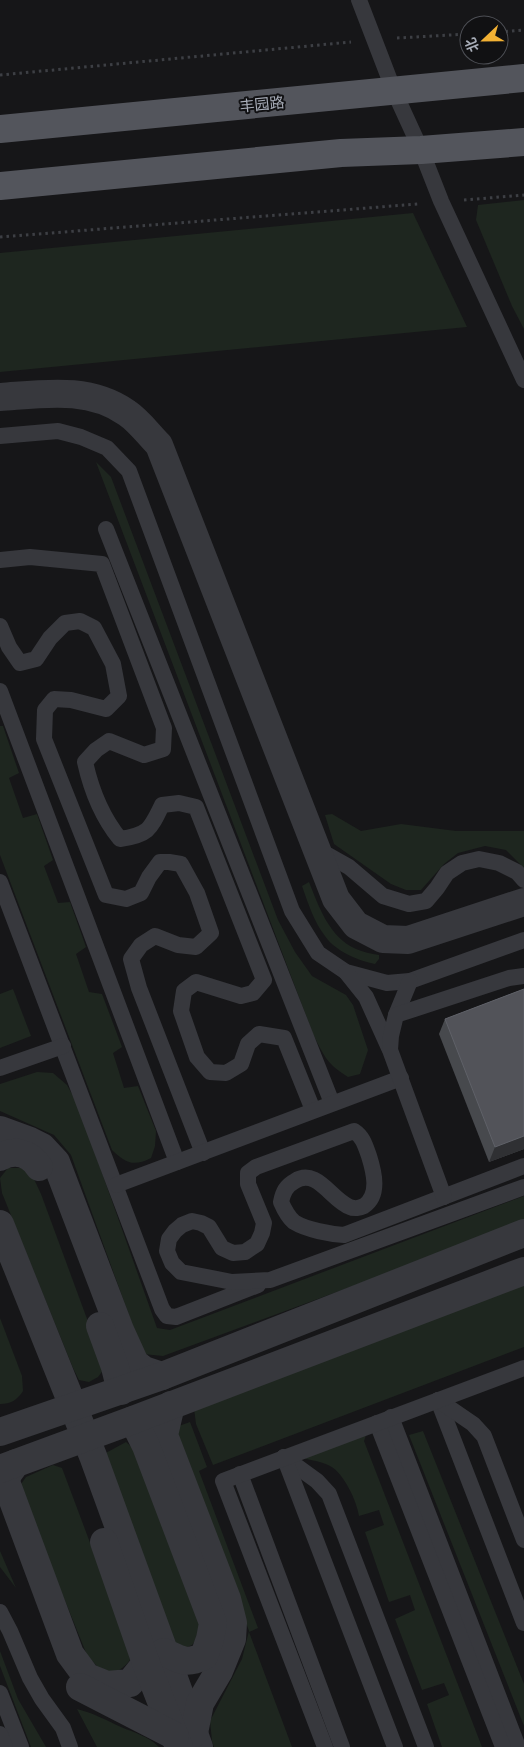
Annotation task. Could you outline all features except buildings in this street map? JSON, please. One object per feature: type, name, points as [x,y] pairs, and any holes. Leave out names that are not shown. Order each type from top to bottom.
[{"type":"main road","name":"丰园路","points":[[0,128],[524,78]]},
{"type":"main road","points":[[0,186],[341,153],[421,150],[524,142]]},
{"type":"street","points":[[0,397],[57,393],[83,395],[105,401],[127,413],[159,445],[336,899],[356,925],[384,939],[408,940],[524,902]]},
{"type":"street","points":[[0,1130],[42,1147],[56,1162],[120,1330],[135,1363],[144,1370],[162,1376]]},
{"type":"street","points":[[0,1157],[12,1152],[29,1156],[36,1162],[43,1173],[110,1351],[121,1391]]},
{"type":"street","points":[[0,1224],[51,1376],[84,1460],[187,1741]]},
{"type":"street","points":[[1,1432],[162,1376],[524,1233]]},
{"type":"street","points":[[155,1657],[130,1683],[107,1685],[88,1677],[70,1654],[6,1482],[8,1466],[524,1271]]},
{"type":"street","points":[[0,1272],[51,1376]]},
{"type":"street","points":[[171,1404],[164,1435],[226,1599],[233,1623],[232,1639],[228,1654],[200,1703],[187,1741]]},
{"type":"street","points":[[133,1420],[146,1446],[213,1623],[210,1640],[204,1656],[193,1662],[155,1657]]},
{"type":"street","points":[[0,1512],[56,1655],[69,1679],[77,1685],[187,1741]]},
{"type":"lane","points":[[359,0],[373,40],[421,150],[441,202],[524,380]]},
{"type":"lane","points":[[0,436],[58,431],[81,437],[107,448],[128,471],[292,911],[318,953],[346,972],[366,997],[390,1050],[444,1197]]},
{"type":"lane","points":[[106,529],[332,1103]]},
{"type":"lane","points":[[0,560],[30,557],[102,564],[164,728],[163,749],[144,755],[108,741],[85,762],[90,785],[112,829],[120,839],[135,837],[152,827],[162,805],[179,803],[196,807],[264,980],[253,993],[241,996],[196,982],[184,991],[181,1011],[197,1057],[210,1072],[226,1073],[241,1064],[248,1044],[259,1034],[284,1038],[313,1110]]},
{"type":"lane","points":[[0,626],[9,647],[20,663],[36,659],[50,638],[65,623],[80,621],[94,628],[113,664],[119,696],[106,709],[71,700],[54,699],[46,710],[44,739],[106,895],[126,899],[141,893],[149,877],[160,862],[181,864],[197,893],[211,933],[196,947],[178,944],[155,936],[141,945],[131,959],[139,988],[203,1152]]},
{"type":"lane","points":[[0,691],[177,1162]]},
{"type":"lane","points":[[317,850],[349,867],[383,896],[409,904],[426,900],[447,873],[462,863],[479,859],[499,863],[517,872],[524,880]]},
{"type":"lane","points":[[0,882],[162,1309],[167,1316],[176,1317],[270,1280],[524,1187]]},
{"type":"lane","points":[[346,972],[387,983],[410,981],[524,940]]},
{"type":"lane","points":[[396,1015],[509,978],[524,976]]},
{"type":"lane","points":[[390,1050],[396,1015],[410,981]]},
{"type":"lane","points":[[0,1068],[63,1046]]},
{"type":"lane","points":[[116,1185],[400,1078]]},
{"type":"lane","points":[[270,1280],[232,1282],[181,1272],[172,1263],[167,1251],[169,1239],[182,1225],[192,1221],[209,1227],[222,1248],[233,1253],[245,1252],[257,1244],[264,1223],[248,1184],[248,1173],[256,1167],[354,1130],[361,1135],[375,1176],[374,1192],[370,1202],[362,1208],[352,1208],[340,1203],[320,1183],[310,1178],[300,1178],[283,1191],[281,1202],[287,1214],[294,1222],[328,1234],[344,1235],[524,1166]]},
{"type":"lane","points":[[325,1747],[223,1481],[524,1368]]},
{"type":"lane","points":[[438,1400],[473,1424],[484,1436],[524,1540]]},
{"type":"lane","points":[[438,1400],[524,1623]]},
{"type":"lane","points":[[384,1420],[503,1747]]},
{"type":"lane","points":[[384,1420],[518,1747]]},
{"type":"lane","points":[[284,1457],[394,1747]]},
{"type":"lane","points":[[284,1457],[317,1481],[329,1494],[426,1747]]},
{"type":"lane","points":[[240,1474],[342,1747]]},
{"type":"lane","points":[[0,1612],[38,1692],[63,1728],[83,1747]]},
{"type":"lane","points":[[0,1693],[21,1747]]},
{"type":"lane","points":[[63,1728],[70,1747]]},
{"type":"lane","points":[[0,1734],[5,1747]]},
{"type":"path","points":[[509,31],[524,30]]},
{"type":"path","points":[[0,76],[373,40],[459,35]]},
{"type":"path","points":[[0,237],[524,195]]},
{"type":"shaded area","points":[[524,200],[524,329],[512,306],[476,220],[478,205]]},
{"type":"shaded area","points":[[413,213],[467,327],[0,372],[0,253]]},
{"type":"shaded area","points":[[96,462],[111,477],[278,920],[295,952],[312,976],[346,995],[353,1005],[368,1050],[360,1074],[348,1077],[335,1068],[323,1054],[313,1034]]},
{"type":"shaded area","points":[[0,726],[3,726],[19,773],[9,778],[23,818],[37,814],[53,860],[44,866],[58,903],[70,902],[86,947],[76,954],[89,992],[102,994],[122,1047],[113,1053],[124,1088],[138,1086],[156,1131],[155,1146],[151,1158],[145,1161],[134,1163],[126,1161],[112,1150],[0,855]]},
{"type":"shaded area","points":[[332,814],[361,831],[401,824],[456,831],[524,831],[524,868],[506,850],[485,846],[458,853],[444,864],[421,890],[406,890],[391,884],[334,844],[325,815]]},
{"type":"shaded area","points":[[309,882],[321,911],[332,929],[347,944],[356,949],[379,955],[379,959],[375,964],[348,954],[329,941],[314,919],[302,886]]},
{"type":"shaded area","points":[[13,989],[31,1036],[0,1048],[0,994]]},
{"type":"shaded area","points":[[37,1072],[53,1073],[67,1085],[78,1105],[157,1328],[170,1330],[524,1196],[524,1223],[163,1356],[143,1354],[71,1155],[54,1135],[0,1111],[0,1084]]},
{"type":"shaded area","points":[[8,1168],[23,1168],[33,1177],[41,1194],[104,1369],[98,1377],[89,1382],[79,1380],[73,1368],[2,1193],[0,1178]]},
{"type":"shaded area","points":[[524,1283],[524,1347],[213,1465],[196,1424],[194,1408]]},
{"type":"shaded area","points":[[0,1318],[22,1376],[23,1391],[13,1401],[0,1404]]},
{"type":"shaded area","points":[[190,1422],[207,1467],[199,1471],[258,1628],[249,1632],[292,1747],[214,1747],[212,1741],[210,1721],[242,1659],[249,1631],[177,1434],[179,1426]]},
{"type":"shaded area","points":[[423,1431],[524,1684],[524,1726],[409,1435]]},
{"type":"shaded area","points":[[366,1435],[364,1441],[482,1747],[442,1747],[427,1704],[449,1695],[444,1683],[422,1690],[395,1619],[415,1610],[410,1595],[389,1602],[365,1532],[384,1525],[379,1510],[359,1516],[356,1503],[349,1488],[335,1470],[330,1466],[313,1460],[296,1457]]},
{"type":"shaded area","points":[[126,1442],[136,1451],[198,1609],[200,1635],[192,1645],[181,1650],[174,1643],[104,1454]]},
{"type":"shaded area","points":[[53,1465],[62,1468],[128,1644],[130,1660],[115,1672],[103,1673],[87,1655],[19,1487],[26,1477]]},
{"type":"shaded area","points":[[0,1551],[16,1588],[0,1567]]},
{"type":"shaded area","points":[[0,1651],[18,1699],[46,1747],[31,1747],[0,1666]]},
{"type":"shaded area","points":[[77,1709],[141,1735],[159,1747],[97,1747]]}]
